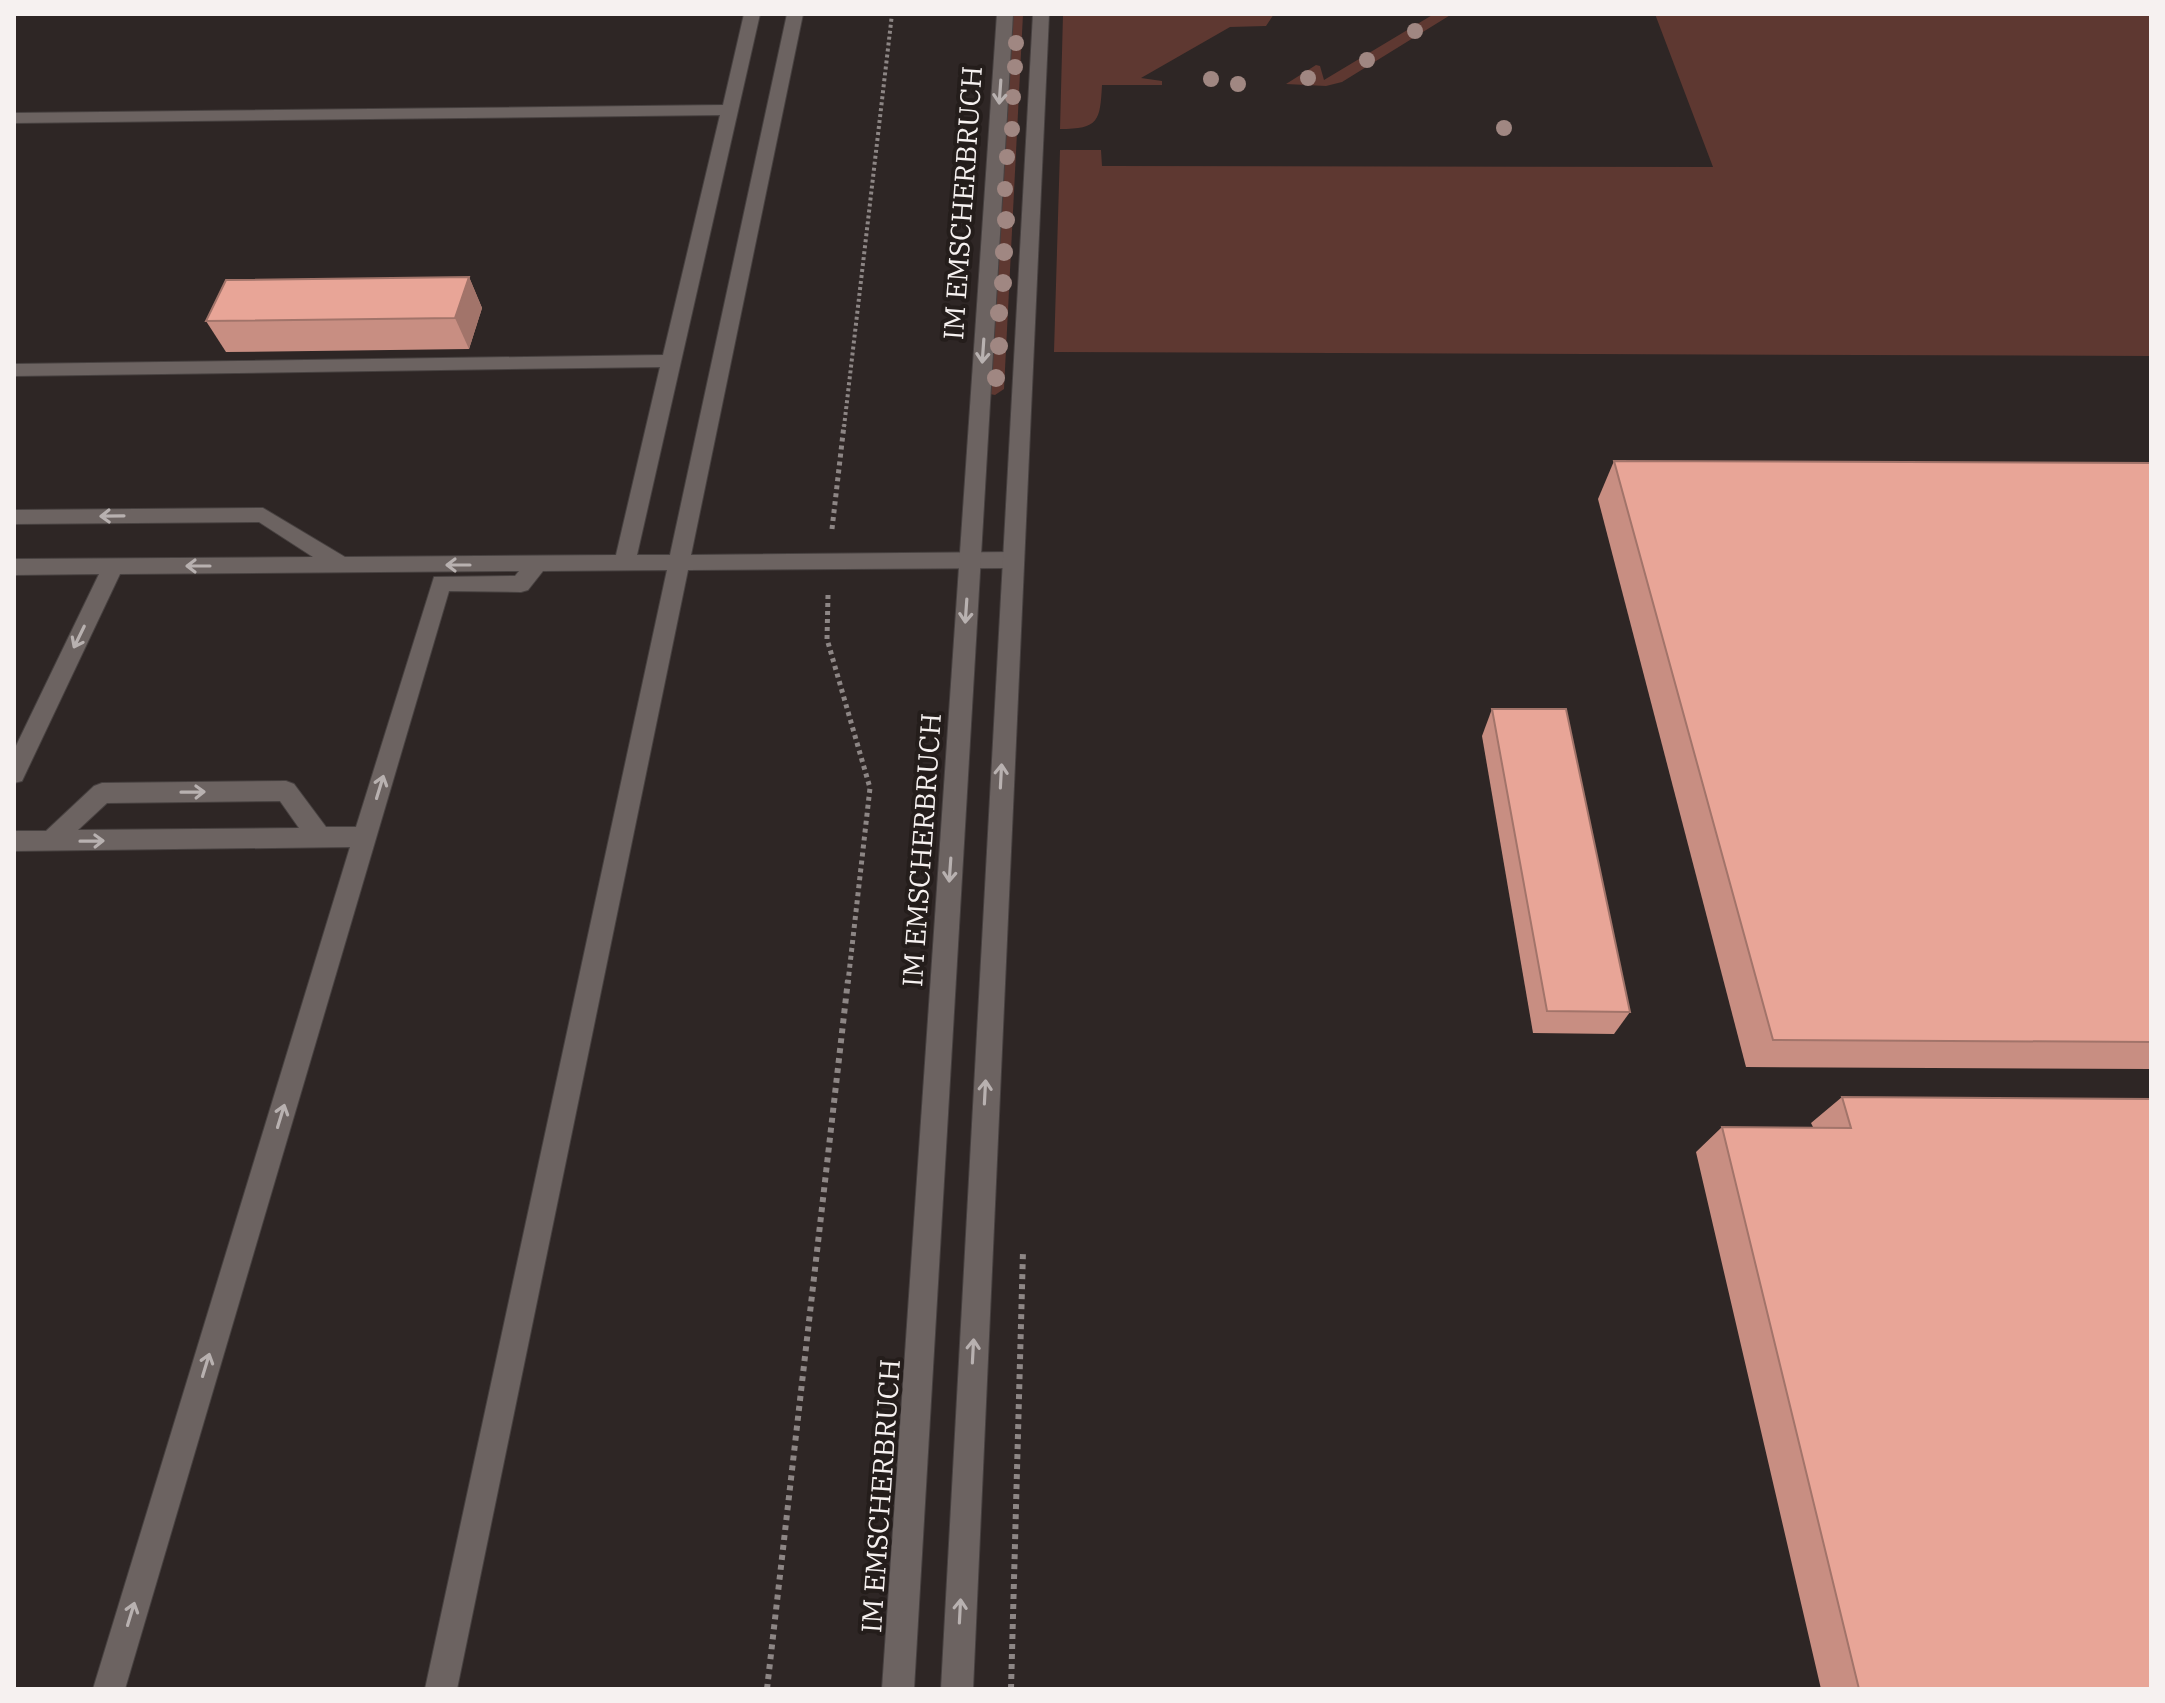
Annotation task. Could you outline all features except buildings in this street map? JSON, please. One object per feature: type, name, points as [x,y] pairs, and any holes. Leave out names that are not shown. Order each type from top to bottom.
[{"type":"main road","points":[[624,564],[752,14]]},
{"type":"main road","points":[[441,1689],[795,14]]},
{"type":"main road","name":"IM EMSCHERBRUCH","points":[[898,1689],[1005,14]]},
{"type":"main road","points":[[957,1689],[1041,14]]},
{"type":"main road","points":[[14,118],[729,110]]},
{"type":"main road","points":[[14,370],[669,361]]},
{"type":"main road","points":[[14,517],[263,515],[343,566]]},
{"type":"main road","points":[[14,567],[1013,560]]},
{"type":"main road","points":[[109,1689],[441,583],[521,584],[536,565]]},
{"type":"main road","points":[[14,774],[113,567]]},
{"type":"main road","points":[[51,841],[102,793],[286,791],[320,838]]},
{"type":"main road","points":[[14,841],[365,837]]},
{"type":"path","points":[[767,1689],[870,788],[827,639],[828,562],[892,14]]},
{"type":"shaded area","points":[[1010,14],[1023,14],[1004,389],[995,395],[990,394]]},
{"type":"shaded area","points":[[1063,14],[1274,14],[1266,26],[1230,27],[1141,78],[1162,81],[1162,85],[1102,85],[1095,120],[1083,127],[1060,129]]},
{"type":"shaded area","points":[[1434,14],[1452,14],[1342,82],[1326,86],[1286,84],[1316,65],[1320,66],[1324,80]]},
{"type":"shaded area","points":[[1655,14],[2151,14],[2151,356],[1054,352],[1060,150],[1101,150],[1102,166],[1713,167]]}]
